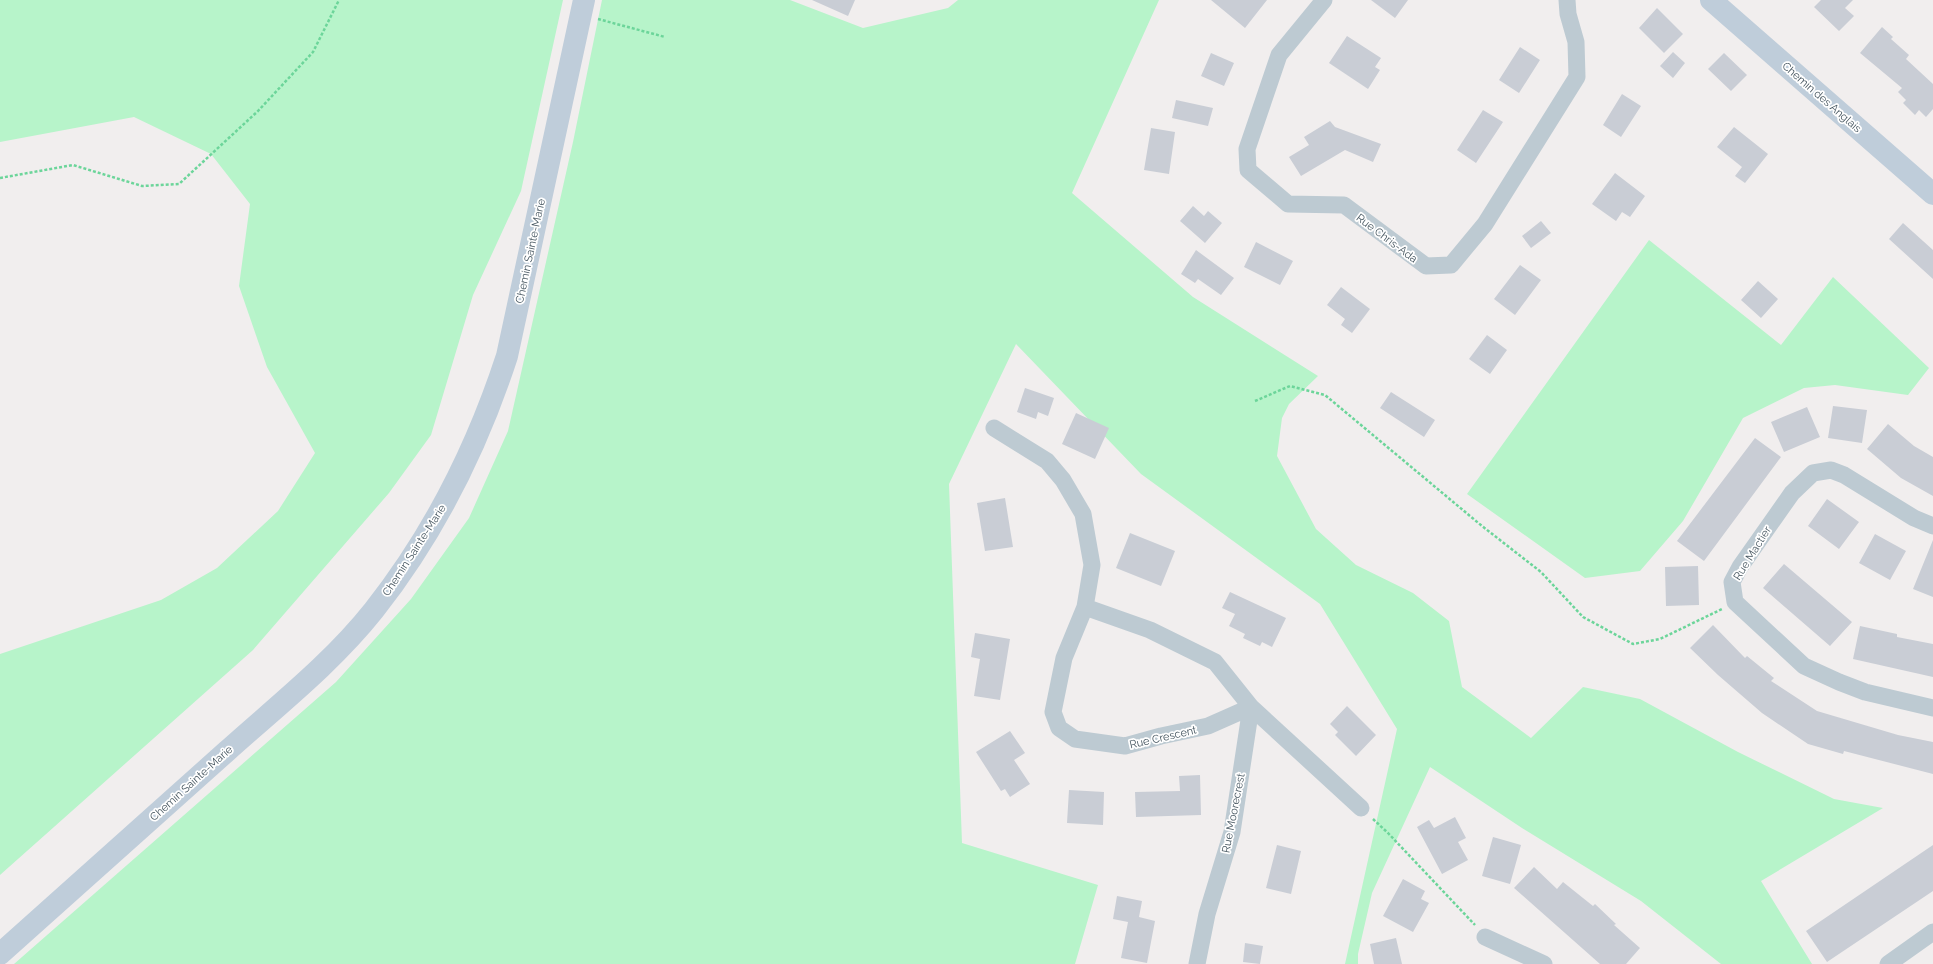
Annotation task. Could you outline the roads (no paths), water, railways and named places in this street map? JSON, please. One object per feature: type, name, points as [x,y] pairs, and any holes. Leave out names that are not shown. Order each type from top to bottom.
[{"type":"street","name":"Rue Chris-Ada","points":[[1324,0],[1280,55],[1247,149],[1248,170],[1288,204],[1344,205],[1426,266],[1451,265],[1485,224],[1577,77],[1576,42],[1568,14],[1567,0]]},
{"type":"street","name":"Chemin des Anglais","points":[[1711,0],[1931,189]]},
{"type":"street","name":"Chemin Sainte-Marie","points":[[0,954],[322,666],[373,611],[407,564],[444,506],[492,404],[507,356],[582,7]]},
{"type":"street","name":"Rue Crescent","points":[[994,428],[1047,461],[1063,480],[1083,514],[1092,565],[1085,607],[1064,658],[1052,712],[1059,728],[1075,739],[1125,746],[1161,736],[1208,726],[1251,707]]},
{"type":"street","name":"Rue Mactier","points":[[1933,526],[1914,518],[1844,475],[1831,470],[1813,473],[1792,494],[1740,567],[1732,582],[1735,602],[1804,666],[1865,692],[1933,708]]},
{"type":"street","points":[[1085,607],[1150,630],[1215,662],[1251,707],[1361,808]]},
{"type":"street","name":"Rue Moorecrest","points":[[1197,964],[1207,914],[1232,832],[1251,707]]},
{"type":"street","points":[[1888,964],[1933,932]]},
{"type":"street","points":[[1485,937],[1544,964]]}]
